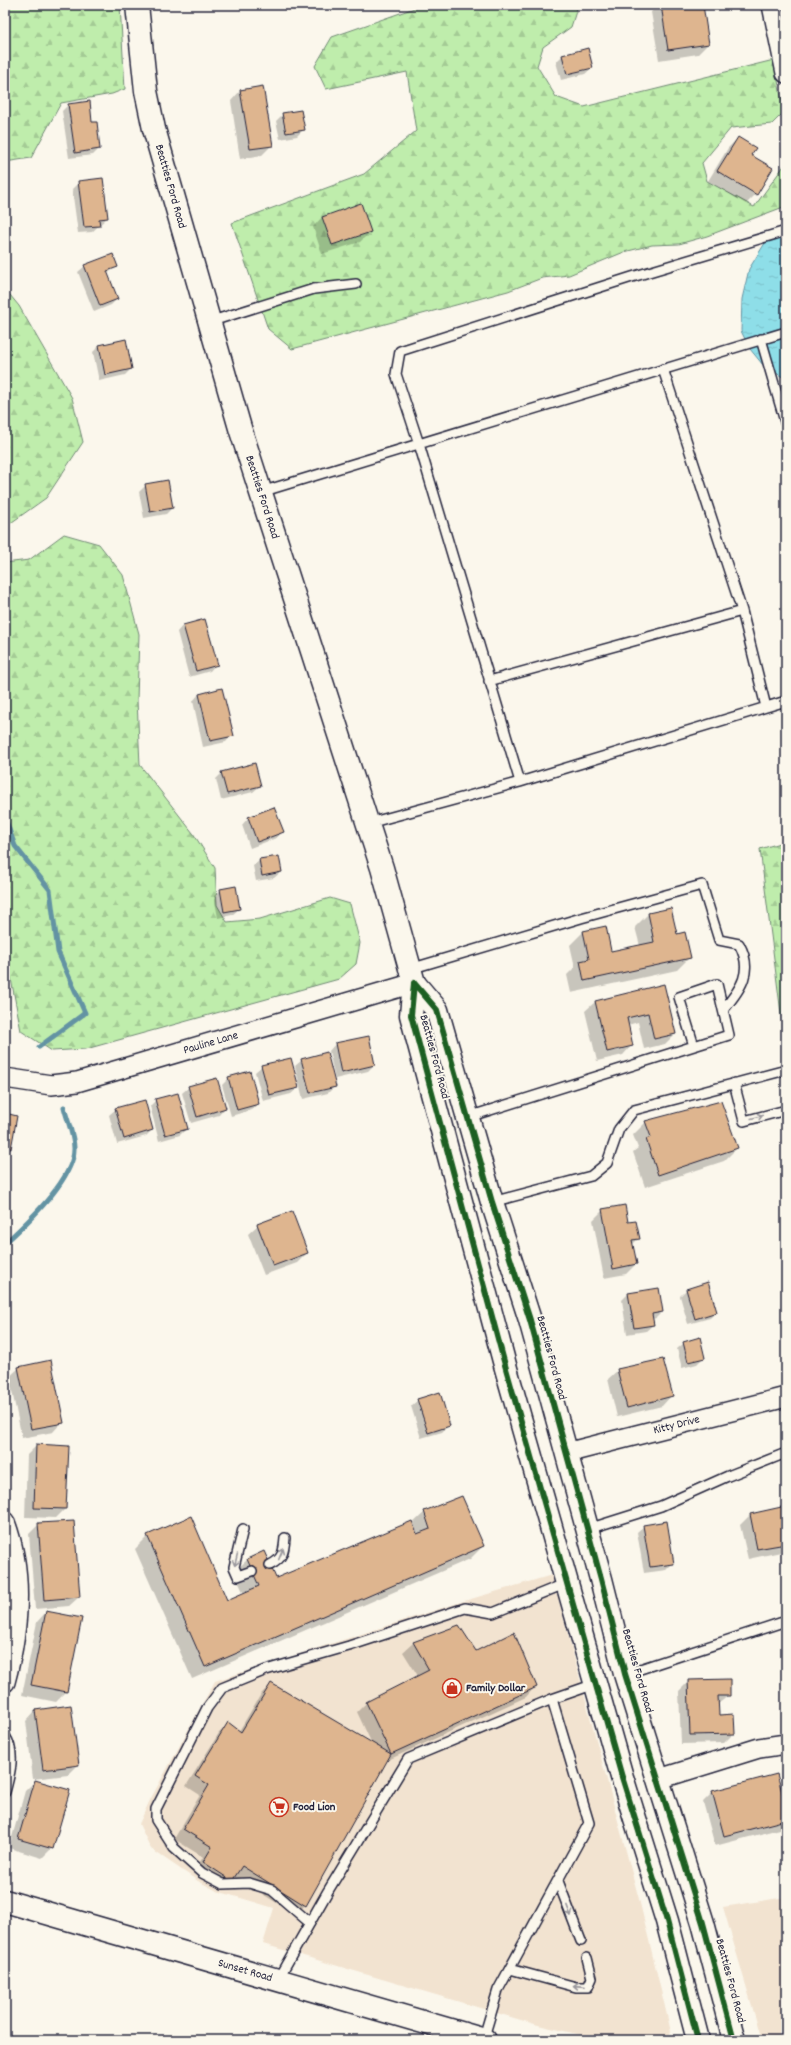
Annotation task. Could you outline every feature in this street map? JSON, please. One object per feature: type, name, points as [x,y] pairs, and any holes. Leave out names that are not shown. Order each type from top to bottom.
[{"type":"main road","name":"Beatties Ford Road","points":[[137,5],[146,91],[154,129],[209,322],[261,492],[369,823],[412,976],[411,1015],[505,1365],[595,1684],[667,1921],[698,2040]]},
{"type":"main road","name":"Beatties Ford Road","points":[[412,976],[437,1010],[492,1202],[530,1320],[588,1529],[625,1674],[704,1923],[734,2040]]},
{"type":"main road","name":"Sunset Road","points":[[5,1901],[484,2040]]},
{"type":"street","points":[[772,5],[786,73]]},
{"type":"street","name":"Pauline Lane","points":[[5,1078],[51,1085],[77,1082],[412,976]]},
{"type":"street","name":"Kitty Drive","points":[[566,1453],[786,1397]]},
{"type":"street","points":[[5,1522],[16,1562],[18,1602],[5,1682]]},
{"type":"street","points":[[659,1779],[759,1748],[786,1744]]},
{"type":"lane","points":[[520,782],[419,444],[396,374],[400,351],[632,277],[786,231]]},
{"type":"lane","points":[[209,322],[314,289],[356,284]]},
{"type":"lane","points":[[261,492],[786,332]]},
{"type":"lane","points":[[761,339],[786,424]]},
{"type":"lane","points":[[663,369],[742,611],[766,707]]},
{"type":"lane","points":[[489,681],[742,611]]},
{"type":"lane","points":[[369,823],[520,782],[786,701]]},
{"type":"lane","points":[[412,976],[581,918],[702,885],[719,940],[739,944],[746,957],[745,972],[739,991],[723,1010]]},
{"type":"lane","points":[[468,1117],[730,1035],[717,984],[679,997],[694,1046]]},
{"type":"lane","points":[[492,1202],[591,1176],[607,1163],[619,1129],[634,1110],[786,1070]]},
{"type":"lane","points":[[734,1083],[744,1121],[786,1110]]},
{"type":"lane","points":[[588,1529],[661,1506],[728,1476],[786,1453]]},
{"type":"lane","points":[[243,1529],[234,1567],[238,1576],[252,1571]]},
{"type":"lane","points":[[270,1565],[279,1561],[283,1552],[285,1538]]},
{"type":"lane","points":[[310,1923],[272,1890],[249,1884],[223,1884],[202,1873],[174,1848],[156,1820],[156,1810],[207,1708],[222,1688],[266,1670],[349,1646],[465,1608],[493,1613],[567,1583]]},
{"type":"lane","points":[[625,1674],[786,1621]]},
{"type":"lane","points":[[278,1979],[408,1759],[595,1684]]},
{"type":"lane","points":[[484,2040],[493,2003],[590,1823],[552,1700]]},
{"type":"lane","points":[[5,1736],[10,1744],[12,1753],[10,1774],[5,1792]]},
{"type":"lane","points":[[558,1881],[581,1940]]},
{"type":"lane","points":[[510,1969],[576,1987],[588,1987],[592,1978],[587,1958]]},
{"type":"shaded area","points":[[552,1575],[640,1903],[671,2032],[667,2039],[599,2039],[538,2025],[263,1944],[274,1908],[217,1891],[198,1881],[151,1849],[139,1824],[150,1800],[215,1681],[464,1601]]},
{"type":"shaded area","points":[[786,1897],[786,2040],[762,2040],[723,1907]]},
{"type":"green space","points":[[5,5],[120,5],[125,89],[112,94],[61,103],[31,158],[5,162]]},
{"type":"green space","points":[[423,5],[578,5],[571,27],[543,47],[537,66],[556,97],[584,107],[774,60],[784,112],[772,124],[731,128],[702,163],[707,181],[754,207],[786,163],[786,206],[707,236],[679,244],[652,245],[624,252],[569,275],[542,278],[508,291],[292,349],[268,329],[232,223],[364,174],[416,131],[407,72],[326,89],[315,66],[332,37]]},
{"type":"green space","points":[[5,289],[19,306],[72,398],[83,442],[46,498],[5,527]]},
{"type":"green space","points":[[64,534],[99,544],[123,575],[139,634],[137,700],[140,765],[193,833],[215,868],[217,905],[227,922],[260,919],[330,898],[350,904],[360,943],[356,964],[339,979],[86,1049],[52,1051],[21,1031],[9,968],[5,965],[5,563],[29,560]]},
{"type":"green space","points":[[786,841],[786,1036],[784,1037],[760,849]]},
{"type":"water","points":[[786,233],[786,379],[763,365],[750,349],[741,331],[742,299],[749,269],[765,243]]},
{"type":"building","points":[[661,5],[703,5],[709,44],[668,50]]},
{"type":"building","points":[[588,48],[593,68],[567,74],[562,55]]},
{"type":"building","points":[[263,86],[273,146],[250,149],[240,90]]},
{"type":"building","points":[[90,101],[92,122],[97,122],[100,149],[75,153],[68,104]]},
{"type":"building","points":[[301,110],[305,130],[286,133],[282,113]]},
{"type":"building","points":[[738,137],[756,148],[751,155],[773,168],[757,195],[717,171]]},
{"type":"building","points":[[103,178],[108,218],[99,219],[100,226],[84,227],[78,181]]},
{"type":"building","points":[[361,203],[371,232],[332,245],[322,217]]},
{"type":"building","points":[[113,254],[118,267],[107,271],[118,299],[100,306],[84,265]]},
{"type":"building","points":[[126,339],[132,369],[105,375],[99,345]]},
{"type":"building","points":[[168,480],[173,508],[150,512],[145,484]]},
{"type":"building","points":[[205,619],[218,665],[196,671],[183,625]]},
{"type":"building","points":[[222,688],[234,736],[210,741],[199,694]]},
{"type":"building","points":[[255,763],[261,786],[227,794],[221,772]]},
{"type":"building","points":[[274,807],[284,832],[257,842],[248,817]]},
{"type":"building","points":[[279,856],[282,872],[262,876],[259,859]]},
{"type":"building","points":[[236,886],[240,909],[224,912],[220,889]]},
{"type":"building","points":[[671,908],[677,934],[685,932],[691,958],[584,981],[580,961],[589,959],[583,931],[606,926],[611,951],[654,942],[648,913]]},
{"type":"building","points":[[664,984],[676,1034],[654,1039],[648,1013],[627,1018],[633,1046],[607,1052],[595,1001]]},
{"type":"building","points":[[5,1010],[8,1011],[5,1023]]},
{"type":"building","points":[[369,1036],[375,1065],[341,1073],[335,1043]]},
{"type":"building","points":[[327,1052],[336,1087],[310,1093],[301,1059]]},
{"type":"building","points":[[291,1058],[299,1088],[269,1095],[261,1065]]},
{"type":"building","points":[[250,1071],[259,1104],[237,1110],[228,1077]]},
{"type":"building","points":[[217,1078],[226,1108],[197,1117],[188,1086]]},
{"type":"building","points":[[178,1093],[188,1129],[165,1135],[155,1099]]},
{"type":"building","points":[[145,1100],[153,1130],[124,1139],[115,1108]]},
{"type":"building","points":[[721,1101],[738,1148],[658,1175],[646,1139],[651,1137],[645,1121]]},
{"type":"building","points":[[5,1113],[17,1116],[11,1149],[5,1148]]},
{"type":"building","points":[[625,1205],[628,1222],[636,1221],[640,1239],[632,1240],[637,1264],[613,1269],[602,1209]]},
{"type":"building","points":[[292,1211],[308,1253],[273,1266],[257,1224]]},
{"type":"building","points":[[708,1282],[717,1312],[695,1319],[686,1289]]},
{"type":"building","points":[[659,1288],[663,1312],[652,1314],[654,1325],[634,1328],[628,1293]]},
{"type":"building","points":[[700,1337],[705,1358],[688,1362],[683,1342]]},
{"type":"building","points":[[663,1359],[673,1396],[627,1408],[617,1369]]},
{"type":"building","points":[[51,1360],[64,1423],[31,1429],[18,1367]]},
{"type":"building","points":[[440,1392],[450,1426],[428,1433],[417,1399]]},
{"type":"building","points":[[36,1444],[69,1446],[66,1509],[34,1508]]},
{"type":"building","points":[[462,1496],[484,1546],[205,1667],[147,1535],[191,1516],[227,1600],[259,1586],[247,1559],[264,1551],[276,1578],[412,1521],[417,1534],[430,1529],[424,1511]]},
{"type":"building","points":[[786,1506],[786,1544],[757,1549],[750,1514]]},
{"type":"building","points":[[74,1521],[80,1597],[44,1600],[38,1523]]},
{"type":"building","points":[[667,1521],[674,1564],[650,1567],[643,1525]]},
{"type":"building","points":[[46,1611],[82,1618],[67,1692],[31,1685]]},
{"type":"building","points":[[459,1625],[476,1651],[514,1632],[537,1687],[391,1754],[366,1702],[429,1670],[413,1642]]},
{"type":"building","points":[[730,1679],[730,1696],[718,1696],[719,1715],[734,1714],[735,1734],[690,1735],[688,1680]]},
{"type":"building","name":"Food Lion","points":[[271,1683],[391,1754],[306,1906],[242,1866],[232,1881],[203,1862],[212,1847],[183,1829],[209,1785],[195,1776],[228,1722],[241,1732]]},
{"type":"building","points":[[71,1705],[79,1765],[43,1770],[35,1710]]},
{"type":"building","points":[[777,1774],[786,1807],[786,1820],[724,1836],[712,1791]]},
{"type":"building","points":[[35,1780],[70,1790],[53,1849],[18,1839]]},
{"type":"waterway","points":[[5,818],[15,846],[50,890],[58,952],[85,1013],[39,1047]]},
{"type":"waterway","points":[[5,1243],[48,1200],[67,1173],[72,1160],[74,1143],[64,1107]]},
{"type":"cycle path","points":[[414,983],[437,1010],[492,1202],[530,1320],[601,1579],[625,1674],[703,1923],[734,2040]]},
{"type":"cycle path","points":[[414,983],[411,1015],[505,1365],[622,1777],[667,1921],[698,2040]]},
{"type":"place","name":"Family Dollar","points":[[452,1688]]},
{"type":"place","name":"Food Lion","points":[[279,1807]]}]
